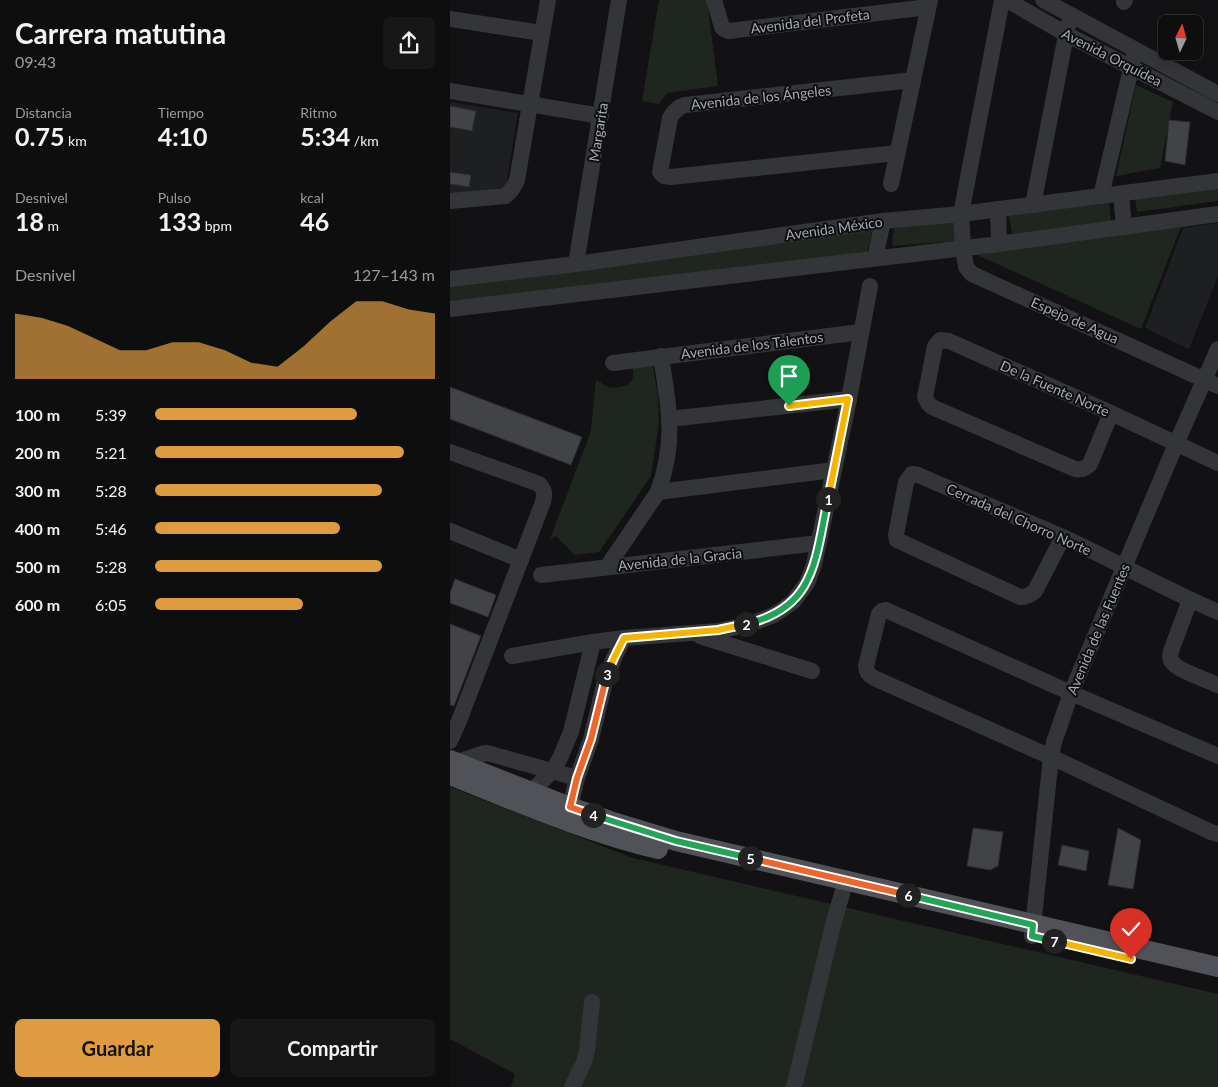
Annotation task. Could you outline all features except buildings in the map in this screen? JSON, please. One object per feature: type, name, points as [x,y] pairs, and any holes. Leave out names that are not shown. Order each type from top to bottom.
[{"type":"main road","points":[[452,766],[620,840],[844,885]]},
{"type":"main road","points":[[452,766],[476,785],[534,801],[570,807],[676,841],[844,885],[1032,930],[1218,979]]},
{"type":"main road","points":[[1032,930],[1218,967]]},
{"type":"street","points":[[450,201],[505,196],[511,192],[517,180],[548,0]]},
{"type":"street","name":"Margarita","points":[[576,264],[619,0]]},
{"type":"street","name":"Avenida del Profeta","points":[[714,0],[722,27],[730,31],[929,4]]},
{"type":"street","name":"Espejo de Agua","points":[[1002,0],[961,214],[966,267],[972,274],[1212,383]]},
{"type":"street","name":"Avenida Orquídea","points":[[1007,0],[1066,34],[1218,112]]},
{"type":"street","name":"Avenida Orquídea","points":[[1043,0],[1217,92]]},
{"type":"street","points":[[891,184],[929,4]]},
{"type":"street","points":[[1032,205],[1071,16]]},
{"type":"street","points":[[450,19],[542,33]]},
{"type":"street","points":[[1101,196],[1135,50]]},
{"type":"street","name":"Avenida de los Ángeles","points":[[897,153],[671,177],[664,176],[660,172],[670,118],[679,106],[913,80]]},
{"type":"street","points":[[450,91],[601,116]]},
{"type":"street","name":"Avenida México","points":[[450,279],[576,264],[883,222],[961,214],[1218,181]]},
{"type":"street","points":[[1122,194],[1124,227]]},
{"type":"street","points":[[998,208],[999,244]]},
{"type":"street","points":[[450,309],[999,244],[1218,214]]},
{"type":"street","points":[[875,258],[883,222]]},
{"type":"street","points":[[512,656],[593,642],[693,633],[750,624],[774,615],[793,602],[807,583],[814,565],[870,286]]},
{"type":"street","name":"Avenida de los Talentos","points":[[613,363],[861,332]]},
{"type":"street","name":"De la Fuente Norte","points":[[1111,413],[1090,464],[1086,468],[1075,469],[932,407],[925,397],[935,346],[940,340],[948,341],[1111,413],[1218,463]]},
{"type":"street","name":"Avenida de las Fuentes","points":[[1032,930],[1051,757],[1056,734],[1071,693],[1176,444],[1212,383],[1218,348]]},
{"type":"street","points":[[606,567],[658,492],[665,465],[669,434],[669,419],[661,356]]},
{"type":"street","points":[[669,419],[848,399]]},
{"type":"street","points":[[450,452],[539,484],[545,494],[450,741]]},
{"type":"street","points":[[658,492],[834,470]]},
{"type":"street","name":"Cerrada del Chorro Norte","points":[[1063,537],[1035,591],[1025,597],[898,540],[896,535],[906,482],[912,474],[918,475],[1063,537],[1218,612]]},
{"type":"street","points":[[450,531],[521,560]]},
{"type":"street","name":"Avenida de la Gracia","points":[[540,575],[819,543]]},
{"type":"street","points":[[1190,600],[1170,659],[1176,666],[1218,685]]},
{"type":"street","points":[[1218,756],[1071,693],[886,610],[879,614],[866,666],[869,675],[1218,834]]},
{"type":"street","points":[[693,633],[812,672]]},
{"type":"street","points":[[570,807],[577,778],[591,739],[604,681],[624,638]]},
{"type":"street","points":[[534,801],[560,758],[571,732],[593,642]]},
{"type":"street","points":[[452,766],[487,753],[577,778]]},
{"type":"street","points":[[794,1087],[844,885]]},
{"type":"street","points":[[572,1087],[587,1051],[592,1002]]},
{"type":"shaded area","points":[[659,0],[707,0],[718,86],[667,93],[659,104],[642,101]]},
{"type":"shaded area","points":[[1136,85],[1173,102],[1160,168],[1116,176]]},
{"type":"shaded area","points":[[450,102],[518,113],[506,187],[450,194]]},
{"type":"shaded area","points":[[1218,184],[1218,201],[1137,212],[1135,196]]},
{"type":"shaded area","points":[[1109,203],[1111,221],[1012,234],[1009,215]]},
{"type":"shaded area","points":[[959,221],[956,241],[892,246],[894,228]]},
{"type":"shaded area","points":[[1218,223],[1218,276],[1189,349],[1145,328],[1183,228]]},
{"type":"shaded area","points":[[1182,224],[1141,329],[973,253]]},
{"type":"shaded area","points":[[873,229],[867,252],[450,306],[450,283]]},
{"type":"shaded area","points":[[652,359],[658,397],[659,423],[651,476],[599,552],[574,555],[556,536],[550,539],[591,431],[596,379],[611,388],[628,385],[633,378],[633,365]]},
{"type":"shaded area","points":[[450,787],[633,858],[1218,994],[1218,1087],[511,1087],[515,1074],[450,1039]]},
{"type":"route","points":[[789,406],[848,399],[814,565],[807,583],[793,602],[774,615],[750,624],[693,633],[624,638],[604,681],[591,739],[577,778],[570,807],[676,841],[1033,925],[1032,936],[1131,959]]}]
